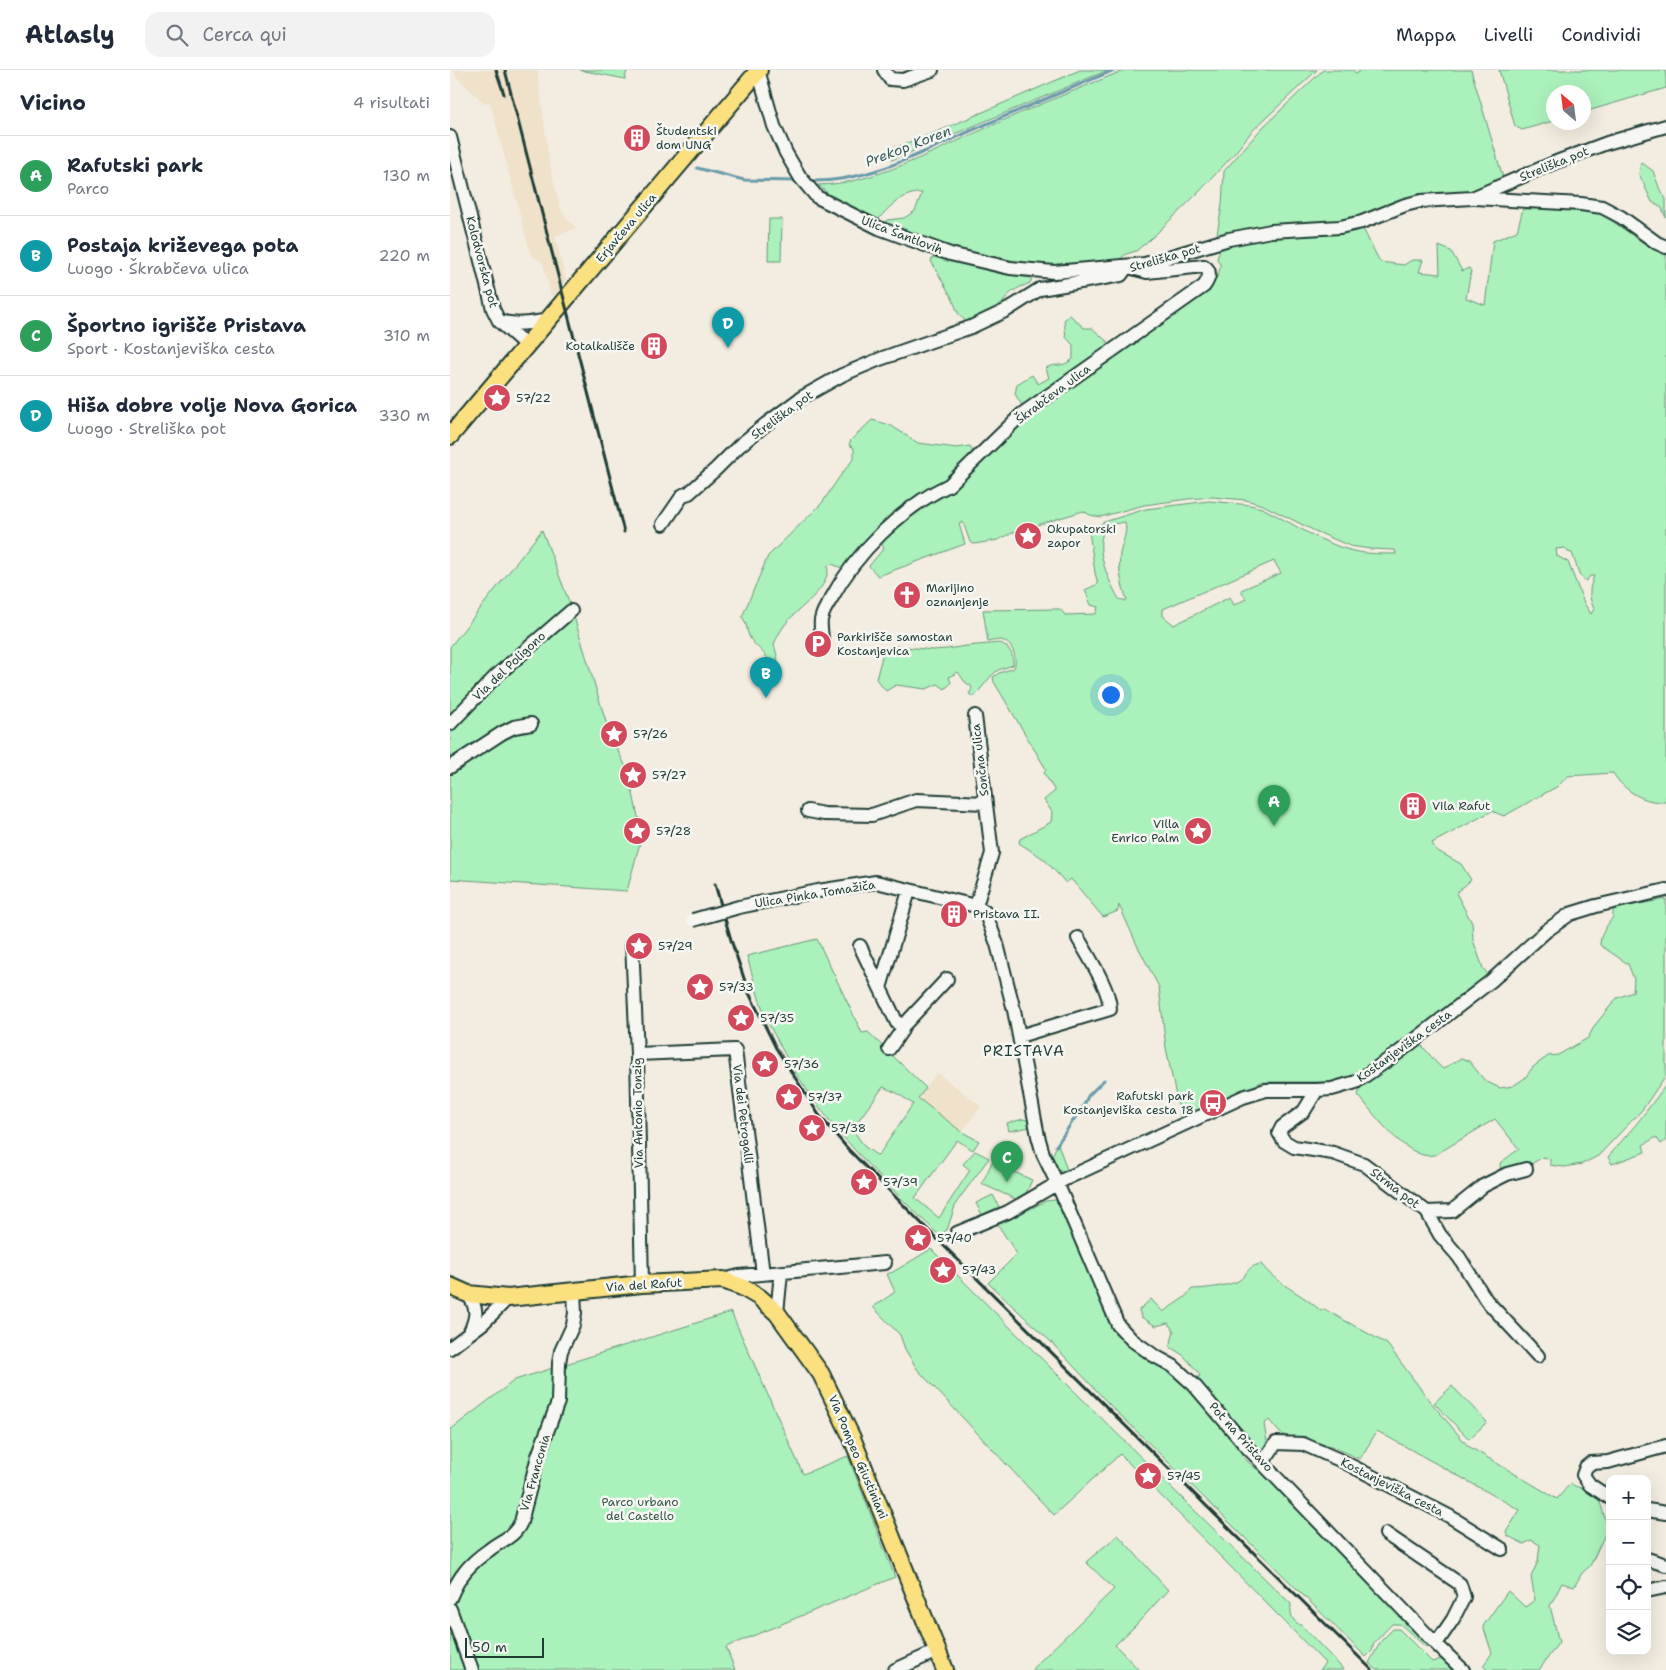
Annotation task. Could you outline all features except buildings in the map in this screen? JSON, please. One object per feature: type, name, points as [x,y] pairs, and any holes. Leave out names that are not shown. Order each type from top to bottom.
[{"type":"main road","name":"Erjavčeva ulica","points":[[450,436],[759,70]]},
{"type":"main road","name":"Via del Rafut","points":[[450,1286],[468,1294],[508,1298],[642,1284],[723,1280]]},
{"type":"main road","name":"Via Pompeo Giustiniani","points":[[723,1280],[742,1287],[760,1297],[777,1313],[821,1374],[852,1438],[945,1670]]},
{"type":"street","name":"Ulica Šantlovih","points":[[759,70],[774,126],[786,153],[800,177],[817,196],[841,210],[887,232],[950,254],[1010,268],[1054,272],[1127,266]]},
{"type":"street","points":[[884,70],[890,79],[903,80],[932,70]]},
{"type":"street","name":"Streliška pot","points":[[663,524],[683,495],[689,493],[716,470],[739,446],[801,398],[842,375],[880,359],[971,327],[1007,310],[1040,289],[1121,274],[1127,266],[1145,264],[1229,239],[1271,231],[1340,228],[1421,201],[1472,198],[1607,143],[1666,126]]},
{"type":"street","name":"Kolodvorska pot","points":[[450,136],[493,309],[499,321],[527,346]]},
{"type":"street","points":[[1472,198],[1581,204],[1602,208],[1666,247]]},
{"type":"street","name":"Škrabčeva ulica","points":[[822,640],[820,621],[832,596],[862,554],[890,526],[934,492],[949,485],[1022,414],[1204,286],[1209,276],[1204,266],[1147,272],[1127,266]]},
{"type":"street","points":[[499,321],[510,324],[522,324],[548,320]]},
{"type":"street","name":"Via del Poligono","points":[[450,724],[496,676],[571,611]]},
{"type":"street","name":"Sončna ulica","points":[[975,716],[992,853],[976,906]]},
{"type":"street","points":[[450,767],[502,733],[514,727],[532,724]]},
{"type":"street","name":"Sončna ulica","points":[[808,811],[824,814],[872,815],[916,800],[985,803]]},
{"type":"street","name":"Ulica Pinka Tomažiča","points":[[693,920],[738,907],[876,882],[976,906]]},
{"type":"street","name":"Kostanjeviška cesta","points":[[957,1233],[1008,1212],[1057,1183],[1243,1097],[1266,1090],[1317,1090],[1356,1082],[1398,1053],[1490,981],[1546,931],[1570,914],[1666,890]]},
{"type":"street","points":[[880,988],[909,891]]},
{"type":"street","points":[[976,906],[985,912],[997,944],[1019,1036],[1038,1136],[1043,1154],[1057,1183]]},
{"type":"street","points":[[1019,1036],[1110,1009],[1110,1002],[1096,970],[1078,938]]},
{"type":"street","name":"Via Antonio Tonzig","points":[[632,943],[637,1054],[642,1284]]},
{"type":"street","points":[[860,946],[897,1024],[905,1024],[913,1017],[947,978]]},
{"type":"street","points":[[889,1049],[902,1030],[900,1024]]},
{"type":"street","name":"Via dei Petrogalli","points":[[637,1054],[734,1050],[763,1274]]},
{"type":"street","name":"Strma pot","points":[[1317,1090],[1304,1111],[1282,1127],[1279,1134],[1284,1141],[1294,1147],[1333,1153],[1364,1164],[1427,1212],[1440,1235],[1459,1257],[1486,1300],[1538,1356]]},
{"type":"street","name":"Strma pot","points":[[1427,1212],[1452,1211],[1483,1186],[1507,1174],[1526,1169]]},
{"type":"street","name":"Pot na Pristavo","points":[[1057,1183],[1118,1325],[1132,1340],[1173,1366],[1194,1385],[1247,1447],[1462,1670]]},
{"type":"street","name":"Via del Rafut","points":[[723,1280],[739,1276],[885,1263]]},
{"type":"street","points":[[777,1313],[781,1273]]},
{"type":"street","name":"Via Franconia","points":[[450,1598],[462,1573],[490,1548],[509,1538],[521,1522],[538,1456],[558,1402],[559,1364],[561,1351],[573,1325],[575,1313],[574,1291]]},
{"type":"street","points":[[468,1294],[476,1311],[469,1335]]},
{"type":"street","points":[[450,1348],[469,1335],[508,1298]]},
{"type":"street","name":"Kostanjeviška cesta","points":[[1263,1462],[1276,1444],[1303,1444],[1342,1460],[1449,1516],[1502,1548]]},
{"type":"street","points":[[1606,1495],[1590,1485],[1583,1475],[1586,1467],[1591,1463],[1608,1462],[1666,1446]]},
{"type":"street","points":[[1651,1511],[1666,1514]]},
{"type":"street","points":[[1386,1534],[1460,1584],[1464,1597],[1436,1644]]},
{"type":"street","points":[[1651,1560],[1666,1565]]},
{"type":"street","points":[[1651,1590],[1666,1587]]},
{"type":"street","points":[[450,1609],[472,1670]]},
{"type":"street","points":[[895,1670],[938,1651]]},
{"type":"shaded area","points":[[454,70],[537,70],[550,166],[561,210],[576,228],[555,236],[566,280],[554,298],[551,295],[543,263],[531,255],[490,102],[484,103],[455,75]]},
{"type":"shaded area","points":[[937,1073],[981,1106],[962,1132],[918,1098]]},
{"type":"green space","points":[[580,70],[627,70],[625,79]]},
{"type":"green space","points":[[1080,70],[1108,70],[892,160],[888,150],[939,131]]},
{"type":"green space","points":[[1125,70],[1317,70],[1252,131],[1199,192],[1156,234],[1136,251],[1126,254],[1120,259],[1056,266],[1031,264],[970,252],[886,226],[885,222],[887,220],[904,218],[915,211],[922,193],[902,198],[885,212],[877,222],[839,203],[818,185],[839,183],[882,173]]},
{"type":"green space","points":[[1323,70],[1353,70],[1356,74],[1361,70],[1471,70],[1504,181],[1472,191],[1423,197],[1331,224],[1218,237],[1224,171],[1262,128]]},
{"type":"green space","points":[[1499,70],[1666,70],[1666,88],[1591,110],[1591,85],[1546,85],[1546,123],[1522,130],[1515,126]]},
{"type":"green space","points":[[1641,162],[1653,171],[1660,190],[1666,199],[1666,218],[1662,208],[1652,202],[1639,174]]},
{"type":"green space","points":[[1555,208],[1599,212],[1648,246],[1666,253],[1666,802],[1658,802],[1635,795],[1613,773],[1568,776],[1558,786],[1504,816],[1492,811],[1432,843],[1436,850],[1461,864],[1471,880],[1456,893],[1472,923],[1473,940],[1483,968],[1489,976],[1356,1082],[1261,1082],[1182,1125],[1166,1048],[1159,987],[1119,905],[1118,911],[1103,917],[1071,879],[1066,883],[1044,859],[1019,843],[1020,839],[1051,822],[1052,812],[1044,800],[1055,791],[1044,773],[1046,769],[994,682],[993,677],[1014,668],[1015,655],[1005,641],[988,642],[983,610],[1060,609],[1065,615],[1096,614],[1098,607],[1091,605],[1085,590],[1098,584],[1089,531],[1104,522],[1146,509],[1209,501],[1250,505],[1262,508],[1318,538],[1353,551],[1374,554],[1396,554],[1395,550],[1350,546],[1263,505],[1246,500],[1212,497],[1144,505],[1100,517],[1083,511],[1014,532],[998,540],[974,544],[970,542],[963,522],[959,524],[965,544],[878,576],[869,566],[884,548],[881,543],[893,530],[1017,425],[1034,417],[1217,277],[1221,266],[1217,259],[1220,249],[1253,240],[1361,225],[1380,262],[1404,265],[1412,260],[1423,260],[1419,272],[1440,274],[1439,246],[1451,251],[1462,271],[1469,268],[1471,271],[1466,298],[1485,305],[1493,241],[1517,231],[1523,209]],"holes":[[[1125,522],[1126,530],[1120,554],[1120,573],[1127,601],[1119,599],[1111,584],[1104,565],[1101,547],[1101,538],[1104,531],[1113,530],[1114,524]],[[1565,548],[1568,552],[1572,553],[1580,576],[1586,581],[1590,576],[1594,576],[1590,592],[1594,609],[1591,614],[1584,603],[1568,562],[1557,556],[1556,549]],[[1274,561],[1281,573],[1241,590],[1246,599],[1234,605],[1230,597],[1174,625],[1163,616],[1163,609]]]},
{"type":"green space","points":[[769,219],[782,219],[781,261],[768,261]]},
{"type":"green space","points":[[933,257],[1002,274],[1032,278],[1030,283],[1016,289],[1009,295],[1003,302],[1002,307],[968,324],[958,313],[952,298],[931,261]]},
{"type":"green space","points":[[1070,315],[1084,328],[1092,328],[1111,345],[1023,407],[1015,394],[1017,384],[1032,375],[1038,384],[1049,378],[1046,368],[1065,364],[1073,359],[1073,345],[1066,337],[1064,320]]},
{"type":"green space","points":[[872,420],[890,425],[918,443],[957,448],[970,446],[975,457],[844,569],[832,564],[828,566],[827,575],[818,591],[781,630],[774,644],[778,660],[770,662],[751,639],[742,617],[768,556],[822,503],[854,458],[854,448],[849,445],[851,440]]},
{"type":"green space","points":[[542,530],[571,607],[610,735],[628,771],[642,835],[627,891],[450,879],[450,647]]},
{"type":"green space","points":[[1000,643],[1010,651],[1013,665],[998,670],[974,697],[969,694],[972,689],[971,686],[965,682],[958,672],[949,677],[951,683],[945,689],[938,684],[926,689],[896,685],[886,691],[876,679],[883,653],[892,651],[896,646],[933,650]]},
{"type":"green space","points":[[1666,899],[1666,1075],[1642,1110],[1598,1156],[1582,1164],[1564,1167],[1550,1165],[1550,1159],[1543,1157],[1526,1167],[1501,1175],[1500,1163],[1519,1149],[1495,1119],[1435,1155],[1424,1155],[1413,1151],[1395,1138],[1358,1095],[1361,1087],[1419,1043],[1443,1069],[1461,1058],[1469,1061],[1485,1081],[1500,1088],[1513,1086],[1525,1078],[1533,1067],[1548,1056],[1558,1055],[1588,1038],[1595,1025],[1617,998],[1633,992],[1634,979],[1628,964],[1600,945],[1606,927],[1613,917],[1613,909]]},
{"type":"green space","points":[[817,939],[862,1033],[868,1032],[926,1088],[918,1098],[962,1132],[979,1141],[973,1150],[957,1140],[915,1198],[939,1218],[970,1170],[963,1164],[975,1151],[989,1158],[956,1203],[947,1230],[939,1235],[917,1214],[853,1148],[815,1101],[782,1049],[766,1018],[747,956]],"holes":[[[883,1087],[897,1093],[913,1104],[878,1156],[865,1147],[852,1129]]]},
{"type":"green space","points":[[1666,1085],[1666,1140],[1661,1144],[1656,1137],[1643,1145],[1645,1152],[1612,1164],[1608,1157]]},
{"type":"green space","points":[[1024,1119],[1028,1121],[1030,1127],[1009,1131],[1007,1123]]},
{"type":"green space","points":[[1058,1144],[1067,1170],[1064,1171],[1058,1169],[1051,1157]]},
{"type":"green space","points":[[992,1162],[1032,1180],[1022,1202],[982,1184]]},
{"type":"green space","points":[[993,1195],[999,1207],[982,1215],[976,1203]]},
{"type":"green space","points":[[1055,1200],[1059,1203],[1090,1273],[1100,1301],[1116,1330],[1184,1382],[1221,1426],[1246,1460],[1264,1473],[1428,1644],[1426,1647],[1400,1624],[1392,1624],[1374,1643],[1372,1651],[1366,1657],[1108,1403],[1050,1341],[988,1283],[1017,1254],[998,1225],[1046,1201]]},
{"type":"green space","points":[[931,1249],[1291,1604],[1291,1615],[1294,1620],[1344,1670],[1320,1670],[1325,1663],[1120,1454],[1054,1515],[917,1369],[905,1349],[900,1335],[873,1307],[895,1292],[887,1274]]},
{"type":"green space","points":[[1261,1264],[1274,1278],[1321,1311],[1324,1309],[1387,1344],[1429,1400],[1468,1446],[1557,1499],[1570,1484],[1586,1490],[1599,1499],[1606,1522],[1606,1532],[1590,1566],[1582,1573],[1574,1587],[1562,1583],[1550,1606],[1559,1642],[1539,1670],[1488,1670],[1483,1666],[1492,1653],[1483,1626],[1508,1591],[1525,1607],[1535,1600],[1531,1577],[1538,1561],[1540,1545],[1531,1540],[1524,1544],[1508,1536],[1506,1532],[1520,1510],[1377,1431],[1360,1459],[1331,1446],[1288,1437],[1280,1433],[1269,1420],[1264,1424],[1266,1447],[1262,1448],[1252,1445],[1225,1411],[1197,1381],[1200,1374],[1183,1355],[1170,1347],[1174,1331],[1168,1323],[1156,1326],[1141,1317],[1139,1310],[1151,1299],[1163,1312],[1185,1297],[1192,1289],[1236,1282],[1256,1265]]},
{"type":"green space","name":"Parco urbano del Castello","points":[[731,1312],[803,1474],[848,1456],[895,1577],[726,1647],[735,1670],[450,1670],[450,1430],[515,1380]]},
{"type":"green space","points":[[1452,1386],[1487,1422],[1469,1439],[1434,1403]]},
{"type":"green space","points":[[1118,1535],[1168,1590],[1115,1645],[1139,1670],[1034,1670],[1033,1668],[1114,1589],[1086,1562]]},
{"type":"green space","points":[[1393,1629],[1399,1629],[1432,1662],[1441,1659],[1453,1670],[1377,1670],[1369,1663],[1381,1641]]},
{"type":"waterway","name":"Prekop Koren","points":[[809,181],[852,177],[894,164],[1114,70]]},
{"type":"waterway","name":"Prekop Koren","points":[[697,168],[744,180],[798,181]]},
{"type":"waterway","points":[[1056,1146],[1088,1096],[1104,1080]]},
{"type":"waterway","points":[[953,1243],[993,1225]]},
{"type":"railway","points":[[496,70],[504,94]]},
{"type":"railway","points":[[505,70],[624,532]]},
{"type":"railway","points":[[715,884],[749,993],[776,1048],[819,1115],[848,1149],[939,1241],[1372,1670]]},
{"type":"place","name":"Študentski dom UNG","points":[[637,138]]},
{"type":"place","name":"Kotalkališče","points":[[654,346]]},
{"type":"place","name":"Hiša dobre volje Nova Gorica","points":[[728,348]]},
{"type":"place","name":"57/22","points":[[497,398]]},
{"type":"place","name":"Okupatorski zapor","points":[[1028,536]]},
{"type":"place","name":"Marijino oznanjenje","points":[[907,595]]},
{"type":"place","name":"Parkirišče samostan Kostanjevica","points":[[818,644]]},
{"type":"place","name":"Postaja križevega pota","points":[[766,698]]},
{"type":"place","name":"57/26","points":[[614,734]]},
{"type":"place","name":"57/27","points":[[633,775]]},
{"type":"place","name":"Vila Rafut","points":[[1413,806]]},
{"type":"place","name":"Rafutski park","points":[[1274,826]]},
{"type":"place","name":"57/28","points":[[637,831]]},
{"type":"place","name":"Villa Enrico Palm","points":[[1198,831]]},
{"type":"place","name":"Pristava II.","points":[[954,914]]},
{"type":"place","name":"57/29","points":[[639,946]]},
{"type":"place","name":"57/33","points":[[700,987]]},
{"type":"place","name":"57/35","points":[[741,1018]]},
{"type":"place","name":"57/36","points":[[765,1064]]},
{"type":"place","name":"57/37","points":[[789,1097]]},
{"type":"place","name":"Rafutski park Kostanjeviška cesta 18","points":[[1213,1103]]},
{"type":"place","name":"57/38","points":[[812,1128]]},
{"type":"place","name":"57/39","points":[[864,1182]]},
{"type":"place","name":"Športno igrišče Pristava","points":[[1007,1182]]},
{"type":"place","name":"57/40","points":[[918,1238]]},
{"type":"place","name":"57/43","points":[[943,1270]]},
{"type":"place","name":"57/45","points":[[1148,1476]]},
{"type":"district","name":"PRISTAVA","points":[[1024,1051]]}]
